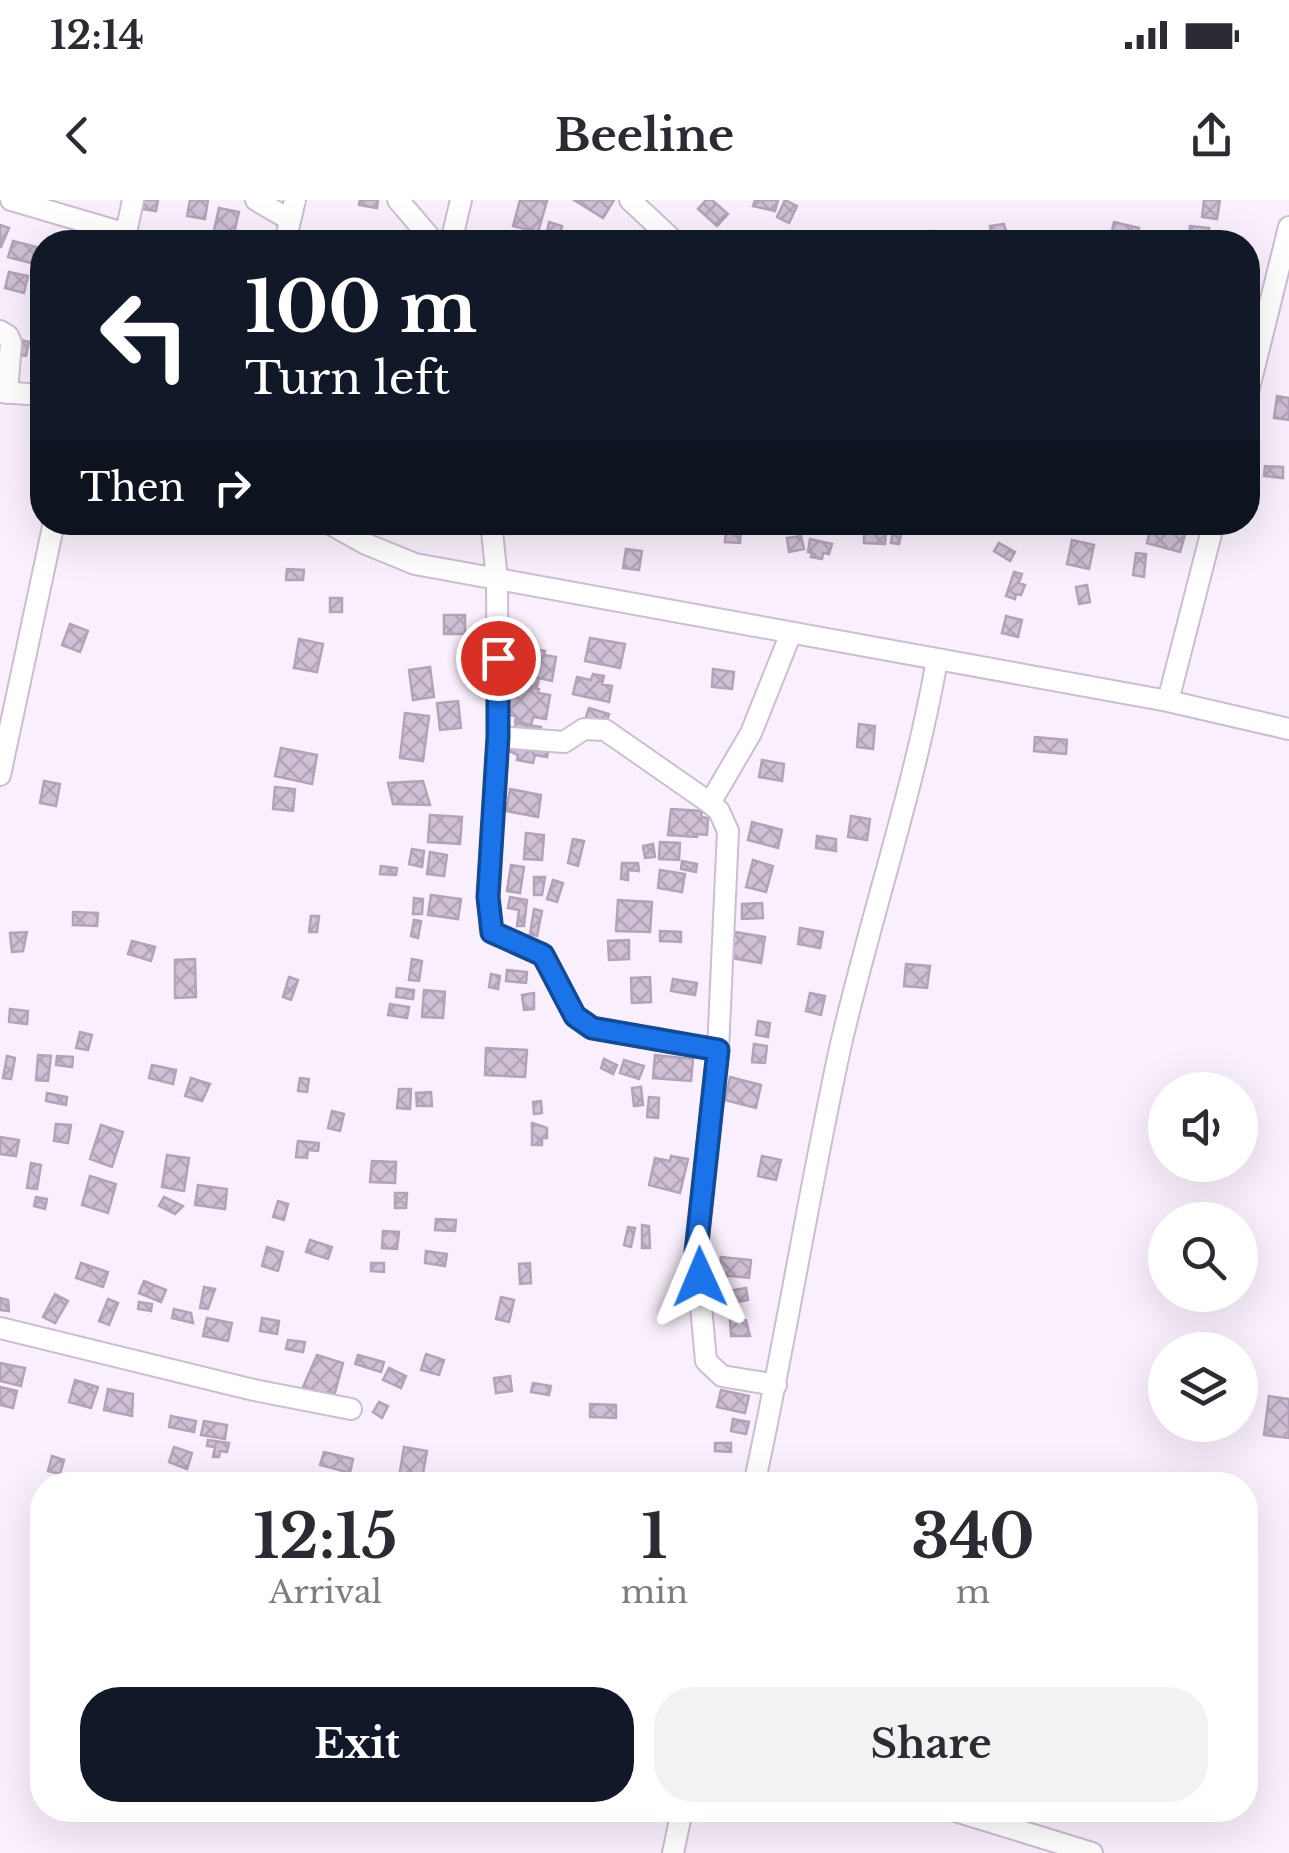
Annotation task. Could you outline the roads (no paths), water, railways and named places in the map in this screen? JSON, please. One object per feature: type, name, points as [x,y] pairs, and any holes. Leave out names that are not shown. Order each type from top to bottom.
[{"type":"street","points":[[127,230],[133,200]]},
{"type":"street","points":[[256,200],[293,210]]},
{"type":"street","points":[[398,200],[424,230]]},
{"type":"street","points":[[454,230],[461,200]]},
{"type":"street","points":[[630,200],[662,230]]},
{"type":"street","points":[[16,201],[102,230]]},
{"type":"street","points":[[1260,344],[1289,227]]},
{"type":"street","points":[[0,330],[12,343],[4,392],[30,395]]},
{"type":"street","points":[[0,776],[6,719],[51,535]]},
{"type":"street","points":[[350,535],[415,564],[1168,701],[1289,729]]},
{"type":"street","points":[[491,535],[496,579],[498,737],[488,897],[492,932],[543,955],[575,1016],[592,1028],[718,1050]]},
{"type":"street","points":[[1168,701],[1211,535]]},
{"type":"street","points":[[710,803],[751,733],[792,633]]},
{"type":"street","points":[[757,1472],[841,1046],[874,910],[922,745],[938,660]]},
{"type":"street","points":[[498,737],[564,742],[584,729],[604,730],[710,803],[719,811],[728,831],[718,1050],[696,1252],[706,1361],[722,1376],[776,1385]]},
{"type":"street","points":[[0,1328],[254,1390],[351,1409]]},
{"type":"street","points":[[673,1853],[679,1822]]},
{"type":"street","points":[[991,1822],[1092,1853]]}]
